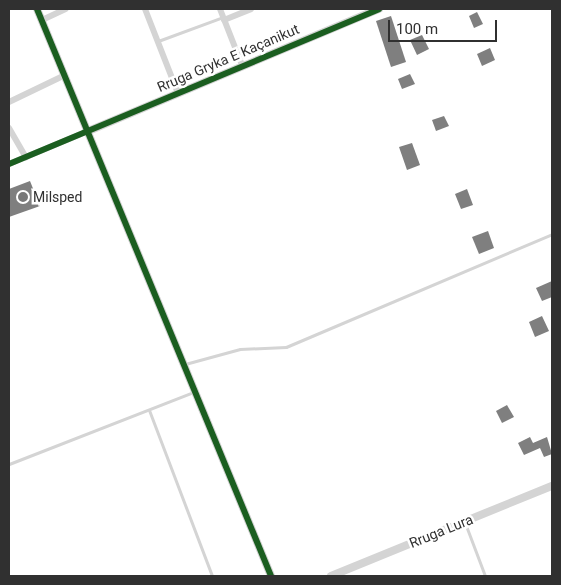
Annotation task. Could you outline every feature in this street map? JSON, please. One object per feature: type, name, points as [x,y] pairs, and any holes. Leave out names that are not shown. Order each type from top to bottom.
[{"type":"street","points":[[37,9],[182,365],[271,576]]},
{"type":"street","points":[[42,20],[66,9]]},
{"type":"street","points":[[145,9],[178,93]]},
{"type":"street","points":[[220,9],[242,65]]},
{"type":"street","points":[[224,18],[251,9]]},
{"type":"street","name":"Rruga Gryka E Kaçanikut","points":[[86,132],[242,65],[380,9]]},
{"type":"street","points":[[9,102],[63,76]]},
{"type":"street","points":[[9,128],[26,157]]},
{"type":"street","points":[[9,164],[86,132]]},
{"type":"street","name":"Rruga Lura","points":[[330,576],[552,486]]},
{"type":"lane","points":[[158,42],[224,18]]},
{"type":"lane","points":[[182,365],[240,349],[286,346],[552,234]]},
{"type":"lane","points":[[9,464],[194,392]]},
{"type":"lane","points":[[149,410],[212,576]]},
{"type":"lane","points":[[465,522],[485,576]]},
{"type":"building","points":[[477,12],[483,24],[474,28],[469,16]]},
{"type":"building","points":[[391,16],[406,62],[391,67],[376,21]]},
{"type":"building","points":[[422,35],[429,49],[417,55],[410,40]]},
{"type":"building","points":[[490,48],[495,60],[482,66],[477,54]]},
{"type":"building","points":[[410,74],[415,84],[402,89],[398,79]]},
{"type":"building","points":[[444,116],[449,126],[436,131],[432,120]]},
{"type":"building","points":[[412,143],[420,165],[407,170],[399,147]]},
{"type":"building","name":"Milsped","points":[[30,181],[40,206],[9,217],[9,189]]},
{"type":"building","points":[[467,189],[473,205],[461,209],[455,194]]},
{"type":"building","points":[[488,231],[494,248],[479,254],[472,237]]},
{"type":"building","points":[[552,281],[552,297],[542,301],[536,288]]},
{"type":"building","points":[[542,316],[549,331],[535,337],[529,322]]},
{"type":"building","points":[[507,405],[514,417],[502,423],[496,411]]},
{"type":"building","points":[[530,437],[533,443],[547,437],[552,454],[544,457],[540,448],[524,455],[518,443]]},
{"type":"cycle path","points":[[37,9],[271,576]]},
{"type":"cycle path","points":[[9,164],[379,9]]},
{"type":"place","name":"Milsped","points":[[23,197]]}]
